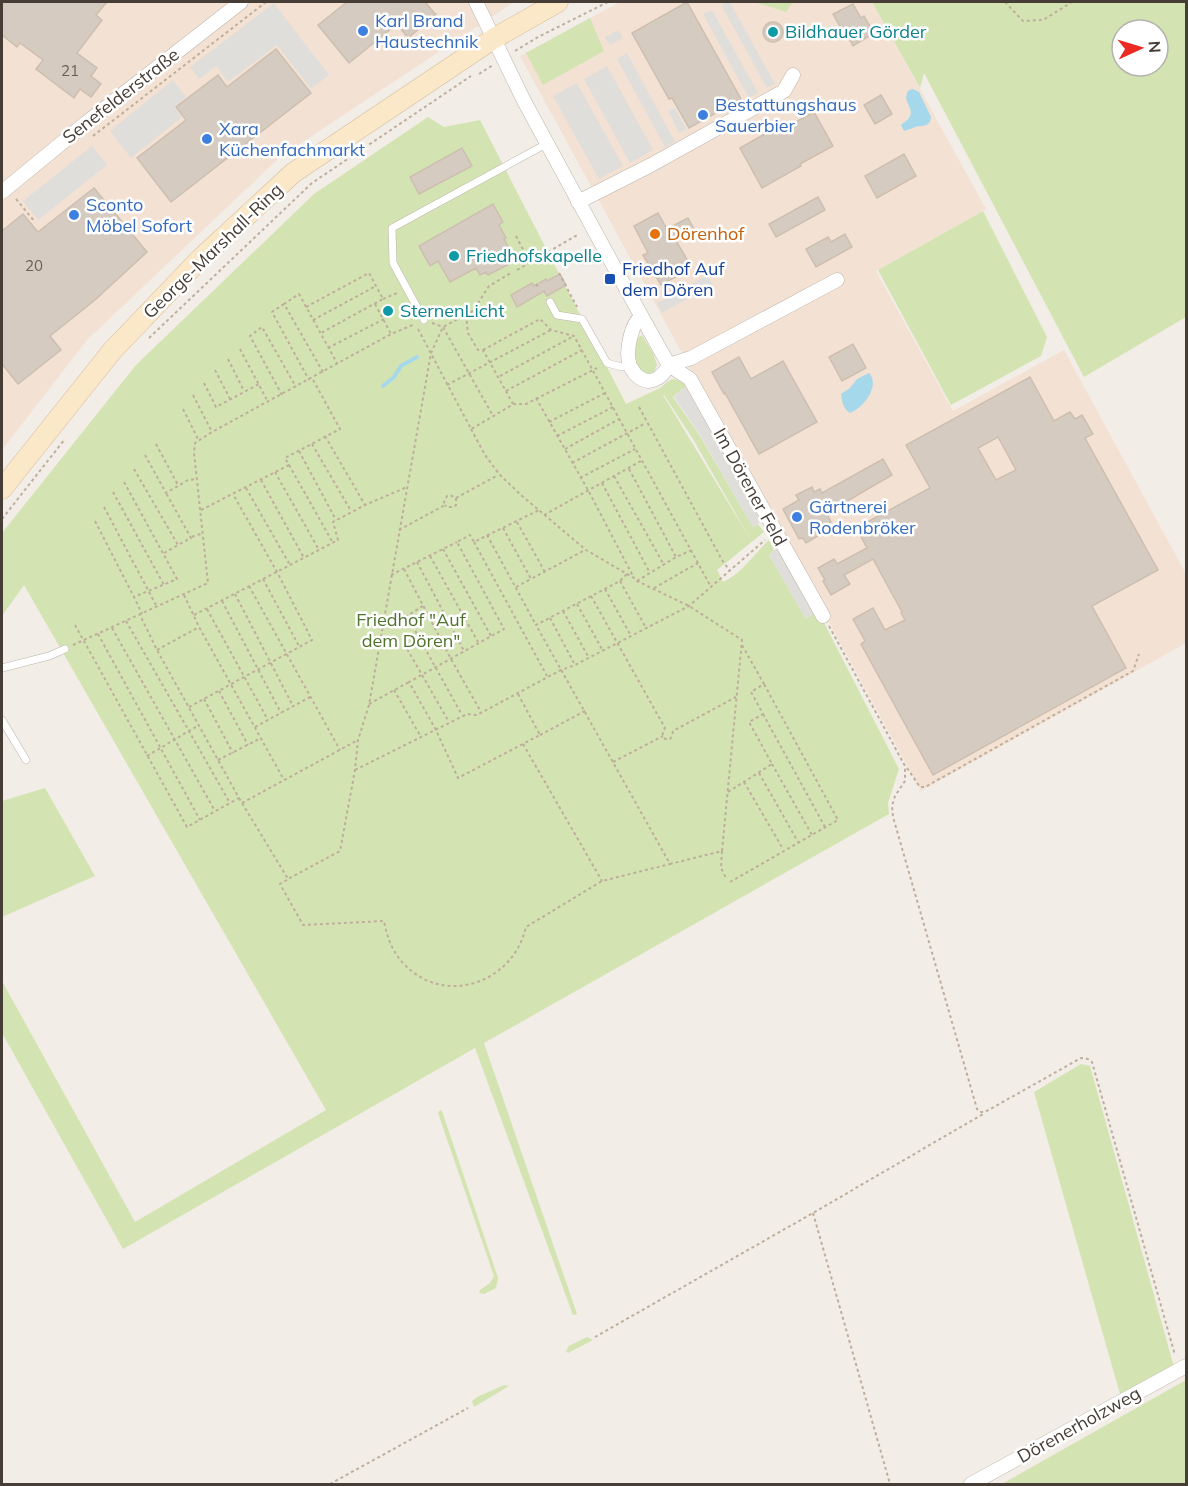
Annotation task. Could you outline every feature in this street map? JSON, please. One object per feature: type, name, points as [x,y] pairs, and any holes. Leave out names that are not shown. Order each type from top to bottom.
[{"type":"main road","name":"George-Marshall-Ring","points":[[2,489],[112,351],[200,259],[293,173],[493,39],[558,2]]},
{"type":"street","name":"Senefelderstraße","points":[[8,194],[86,123],[241,2]]},
{"type":"street","name":"Im Dörener Feld","points":[[476,2],[524,101],[641,316],[669,365],[690,379],[823,616]]},
{"type":"street","points":[[578,202],[651,165],[784,91],[792,75]]},
{"type":"street","points":[[641,316],[635,321],[628,347],[630,366],[638,376],[647,381],[654,380],[663,375],[669,365],[691,358],[837,280]]},
{"type":"street","name":"Dörenerholzweg","points":[[971,1485],[1183,1368]]},
{"type":"lane","points":[[424,320],[393,263],[392,228],[548,143]]},
{"type":"lane","points":[[550,302],[557,315],[582,319],[607,363],[622,367]]},
{"type":"lane","points":[[2,668],[49,656],[65,649]]},
{"type":"lane","points":[[2,720],[26,760]]},
{"type":"path","points":[[86,141],[266,2]]},
{"type":"path","points":[[519,49],[608,2]]},
{"type":"path","points":[[1005,2],[1023,21],[1043,20],[1072,2]]},
{"type":"path","points":[[146,341],[312,183],[471,76]]},
{"type":"path","points":[[8,194],[35,222]]},
{"type":"path","points":[[517,270],[579,234]]},
{"type":"path","points":[[516,236],[530,263]]},
{"type":"path","points":[[306,307],[369,273],[383,299]]},
{"type":"path","points":[[511,273],[489,286],[473,311],[444,327],[431,352],[369,705],[358,740],[355,770],[340,851],[280,884],[303,925],[384,921],[390,944],[403,964],[412,972],[433,983],[456,986],[480,982],[500,970],[516,952],[526,927],[602,882],[722,851]]},
{"type":"path","points":[[559,273],[582,319]]},
{"type":"path","points":[[536,284],[539,288]]},
{"type":"path","points":[[313,320],[376,286]]},
{"type":"path","points":[[321,333],[407,288]]},
{"type":"path","points":[[333,543],[285,458],[340,429],[272,312],[298,294],[337,364]]},
{"type":"path","points":[[284,304],[323,372]]},
{"type":"path","points":[[375,304],[391,334]]},
{"type":"path","points":[[465,315],[468,333],[478,350],[483,350],[540,319],[551,330],[574,336],[711,587]]},
{"type":"path","points":[[328,348],[384,319]]},
{"type":"path","points":[[83,641],[208,583],[194,453],[195,443],[198,440],[391,334],[415,324],[471,429],[499,474],[586,550],[636,580],[688,606],[741,640],[838,820],[730,882]]},
{"type":"path","points":[[282,395],[250,336],[262,327],[296,387]]},
{"type":"path","points":[[444,327],[493,416]]},
{"type":"path","points":[[447,385],[551,330]]},
{"type":"path","points":[[498,377],[574,336]]},
{"type":"path","points":[[240,349],[268,402]]},
{"type":"path","points":[[483,350],[514,404]]},
{"type":"path","points":[[506,391],[582,350]]},
{"type":"path","points":[[228,359],[244,391]]},
{"type":"path","points":[[215,370],[230,399]]},
{"type":"path","points":[[471,429],[514,404],[526,404],[593,370]]},
{"type":"path","points":[[204,383],[216,406],[259,384]]},
{"type":"path","points":[[549,422],[605,393]]},
{"type":"path","points":[[194,395],[212,432]]},
{"type":"path","points":[[536,398],[636,580]]},
{"type":"path","points":[[557,436],[613,407]]},
{"type":"path","points":[[639,407],[730,572]]},
{"type":"path","points":[[183,409],[198,440]]},
{"type":"path","points":[[565,449],[619,420]]},
{"type":"path","points":[[572,463],[647,423]]},
{"type":"path","points":[[326,436],[365,505]]},
{"type":"path","points":[[2,519],[65,438]]},
{"type":"path","points":[[156,444],[178,485]]},
{"type":"path","points":[[312,444],[351,512]]},
{"type":"path","points":[[580,478],[635,449]]},
{"type":"path","points":[[299,451],[337,520]]},
{"type":"path","points":[[145,455],[190,537]]},
{"type":"path","points":[[544,515],[642,461]]},
{"type":"path","points":[[201,510],[289,465]]},
{"type":"path","points":[[134,469],[178,545]]},
{"type":"path","points":[[629,469],[676,557]]},
{"type":"path","points":[[275,472],[319,550]]},
{"type":"path","points":[[456,498],[499,474]]},
{"type":"path","points":[[614,476],[664,565]]},
{"type":"path","points":[[166,493],[188,480],[197,479]]},
{"type":"path","points":[[261,480],[304,558]]},
{"type":"path","points":[[124,482],[177,579],[134,597]]},
{"type":"path","points":[[602,483],[650,573]]},
{"type":"path","points":[[194,615],[338,540],[333,522],[407,487]]},
{"type":"path","points":[[246,488],[290,565]]},
{"type":"path","points":[[112,492],[164,585]]},
{"type":"path","points":[[189,707],[312,640],[233,494]]},
{"type":"path","points":[[445,505],[447,496],[456,498]]},
{"type":"path","points":[[445,505],[454,507],[457,502],[456,498]]},
{"type":"path","points":[[399,531],[445,505]]},
{"type":"path","points":[[104,507],[157,607]]},
{"type":"path","points":[[474,542],[539,510]]},
{"type":"path","points":[[94,521],[134,597],[157,650],[239,798],[288,879]]},
{"type":"path","points":[[517,521],[545,572]]},
{"type":"path","points":[[503,528],[531,579]]},
{"type":"path","points":[[355,770],[466,714],[482,713],[688,606],[775,532]]},
{"type":"path","points":[[163,553],[190,537],[203,534]]},
{"type":"path","points":[[391,576],[470,535],[548,677]]},
{"type":"path","points":[[488,535],[669,864]]},
{"type":"path","points":[[369,705],[504,629],[457,542]]},
{"type":"path","points":[[443,549],[491,636]]},
{"type":"path","points":[[516,587],[586,550]]},
{"type":"path","points":[[636,580],[692,550]]},
{"type":"path","points":[[430,556],[478,644]]},
{"type":"path","points":[[417,562],[464,651]]},
{"type":"path","points":[[653,588],[698,563]]},
{"type":"path","points":[[404,569],[482,713]]},
{"type":"path","points":[[536,625],[620,581],[627,574]]},
{"type":"path","points":[[263,579],[300,648]]},
{"type":"path","points":[[620,581],[646,629]]},
{"type":"path","points":[[249,586],[340,750]]},
{"type":"path","points":[[605,589],[631,637]]},
{"type":"path","points":[[235,594],[293,706]]},
{"type":"path","points":[[184,595],[199,627],[284,780]]},
{"type":"path","points":[[591,596],[665,728]]},
{"type":"path","points":[[221,601],[281,713]]},
{"type":"path","points":[[577,604],[603,651]]},
{"type":"path","points":[[423,606],[407,616],[463,716]]},
{"type":"path","points":[[207,609],[268,720]]},
{"type":"path","points":[[563,611],[589,658]]},
{"type":"path","points":[[823,616],[905,766],[920,787],[925,787],[1133,671],[1139,654]]},
{"type":"path","points":[[550,618],[575,665]]},
{"type":"path","points":[[126,621],[230,803]]},
{"type":"path","points":[[75,625],[187,827],[239,798]]},
{"type":"path","points":[[157,650],[199,627]]},
{"type":"path","points":[[112,628],[215,812]]},
{"type":"path","points":[[98,634],[200,820]]},
{"type":"path","points":[[420,640],[406,647],[449,722]]},
{"type":"path","points":[[726,878],[721,868],[722,851],[741,643]]},
{"type":"path","points":[[409,682],[436,730],[458,778],[585,711]]},
{"type":"path","points":[[764,684],[751,692],[825,827]]},
{"type":"path","points":[[394,690],[421,737]]},
{"type":"path","points":[[219,691],[248,745]]},
{"type":"path","points":[[518,694],[540,735]]},
{"type":"path","points":[[255,727],[310,697]]},
{"type":"path","points":[[663,736],[665,739],[670,739],[673,731],[736,697]]},
{"type":"path","points":[[204,699],[233,753]]},
{"type":"path","points":[[763,714],[749,722],[812,835]]},
{"type":"path","points":[[147,756],[199,725]]},
{"type":"path","points":[[665,728],[673,731]]},
{"type":"path","points":[[663,736],[662,732],[665,728]]},
{"type":"path","points":[[613,762],[663,736]]},
{"type":"path","points":[[218,760],[261,738]]},
{"type":"path","points":[[242,803],[358,740]]},
{"type":"path","points":[[523,744],[602,882]]},
{"type":"path","points":[[728,792],[772,764]]},
{"type":"path","points":[[905,766],[905,781],[895,796],[892,806],[893,817],[977,1109],[985,1112]]},
{"type":"path","points":[[759,773],[798,842]]},
{"type":"path","points":[[744,782],[784,850]]},
{"type":"path","points":[[595,1337],[1081,1058],[1092,1062],[1183,1368]]},
{"type":"path","points":[[813,1213],[890,1485]]},
{"type":"path","points":[[330,1485],[468,1408]]},
{"type":"shaded area","points":[[2,2],[514,2],[280,157],[87,340],[2,450]]},
{"type":"shaded area","points":[[620,2],[872,2],[986,209],[876,271],[953,411],[1064,350],[1186,574],[1186,643],[921,791],[520,56]]},
{"type":"shaded area","points":[[730,2],[775,84],[767,88],[721,5]]},
{"type":"shaded area","points":[[274,3],[329,75],[311,89],[277,45],[228,82],[216,66],[199,79],[190,67]]},
{"type":"shaded area","points":[[712,10],[758,93],[749,98],[703,14]]},
{"type":"shaded area","points":[[618,30],[623,38],[610,45],[605,37]]},
{"type":"shaded area","points":[[627,53],[675,142],[665,147],[617,59]]},
{"type":"shaded area","points":[[607,66],[653,150],[630,163],[584,79]]},
{"type":"shaded area","points":[[173,80],[186,97],[174,107],[182,117],[131,158],[110,131]]},
{"type":"shaded area","points":[[577,83],[623,166],[599,179],[553,96]]},
{"type":"shaded area","points":[[675,108],[686,129],[679,133],[668,111]]},
{"type":"shaded area","points":[[92,146],[107,165],[38,220],[23,201]]},
{"type":"shaded area","points":[[707,275],[713,285],[662,313],[657,303]]},
{"type":"shaded area","points":[[686,386],[763,520],[753,527],[700,435],[674,397]]},
{"type":"shaded area","points":[[780,545],[817,610],[806,619],[769,555]]},
{"type":"green space","points":[[754,2],[793,2],[786,12]]},
{"type":"green space","points":[[872,2],[1186,2],[1186,317],[1084,377],[924,73],[920,88]]},
{"type":"green space","points":[[590,18],[604,51],[543,85],[526,53]]},
{"type":"green space","name":"Friedhof \"Auf dem Dören\"","points":[[428,117],[444,127],[480,120],[626,404],[660,388],[673,379],[683,382],[686,386],[673,397],[700,436],[753,527],[758,524],[764,532],[752,542],[717,570],[723,582],[742,569],[769,540],[774,550],[769,555],[806,619],[817,610],[899,769],[888,803],[889,814],[484,1043],[577,1314],[573,1315],[475,1048],[123,1249],[2,1033],[2,981],[135,1222],[326,1110],[24,585],[2,616],[2,533],[136,365],[314,194]],"holes":[[[663,395],[693,439],[752,542]]]},
{"type":"green space","points":[[983,211],[1047,337],[1041,356],[951,405],[878,270]]},
{"type":"green space","points":[[642,335],[657,365],[654,372],[644,375],[635,366],[633,349],[636,339]]},
{"type":"green space","points":[[45,788],[95,876],[2,917],[2,801]]},
{"type":"green space","points":[[1081,1064],[1090,1066],[1174,1367],[1120,1394],[1034,1092]]},
{"type":"green space","points":[[440,1110],[498,1278],[496,1288],[484,1294],[479,1293],[480,1290],[490,1283],[494,1276],[438,1113]]},
{"type":"green space","points":[[587,1337],[593,1340],[568,1353],[566,1351],[569,1346]]},
{"type":"green space","points":[[1186,1380],[1186,1484],[1002,1484]]},
{"type":"green space","points":[[504,1385],[509,1386],[474,1407],[472,1401],[477,1397]]},
{"type":"water","points":[[909,90],[919,92],[931,117],[927,125],[904,131],[901,125],[911,114],[906,98]]},
{"type":"water","points":[[869,373],[872,378],[872,390],[865,402],[850,413],[844,407],[841,394],[857,379]]},
{"type":"building","points":[[2,2],[107,2],[96,15],[102,20],[77,53],[97,68],[91,76],[101,84],[91,97],[80,89],[74,98],[36,69],[43,60],[20,43],[17,47],[2,35]]},
{"type":"building","name":"Karl Brand Haustechnik","points":[[347,2],[425,2],[436,15],[408,38],[397,24],[349,63],[318,25]]},
{"type":"building","points":[[687,2],[741,99],[689,128],[672,98],[669,99],[632,33]]},
{"type":"building","points":[[853,4],[861,18],[864,16],[874,33],[853,46],[833,14]]},
{"type":"building","name":"Bildhauer Görder","points":[[773,22],[780,25],[783,32],[780,39],[773,42],[766,39],[763,32],[766,25]]},
{"type":"building","name":"Xara Küchenfachmarkt","points":[[276,49],[311,93],[171,202],[137,158],[186,120],[176,107],[218,75],[227,87]]},
{"type":"building","points":[[881,95],[892,114],[875,124],[864,105]]},
{"type":"building","points":[[814,112],[833,146],[762,188],[740,148],[779,126],[781,130]]},
{"type":"building","points":[[462,148],[472,166],[419,194],[410,177]]},
{"type":"building","points":[[904,154],[916,176],[877,198],[865,176]]},
{"type":"building","points":[[94,188],[147,252],[95,300],[50,336],[61,350],[18,384],[2,364],[2,231],[23,214],[38,232]]},
{"type":"building","points":[[818,197],[825,210],[776,237],[769,224]]},
{"type":"building","points":[[493,204],[503,222],[499,225],[506,238],[504,239],[512,254],[509,255],[513,262],[488,275],[486,272],[480,275],[476,268],[450,282],[438,261],[430,266],[419,246]]},
{"type":"building","points":[[658,213],[667,229],[688,218],[694,229],[675,239],[692,268],[661,285],[643,255],[648,253],[634,226]]},
{"type":"building","points":[[845,234],[852,247],[816,267],[806,249],[828,237],[831,242]]},
{"type":"building","points":[[560,274],[566,285],[547,296],[544,291],[517,307],[511,295],[532,283],[534,286]]},
{"type":"building","points":[[853,344],[866,368],[842,381],[829,357]]},
{"type":"building","points":[[739,357],[751,379],[783,361],[817,422],[759,454],[712,372]]},
{"type":"building","points":[[1030,377],[1054,421],[1070,412],[1075,419],[1082,415],[1093,434],[1085,438],[1158,570],[1092,606],[1126,668],[933,775],[861,644],[865,641],[853,619],[873,608],[885,630],[905,620],[873,559],[844,575],[850,584],[831,595],[818,568],[834,559],[837,564],[867,548],[856,528],[930,488],[906,445]],"holes":[[[998,437],[1016,470],[996,480],[978,448]]]},
{"type":"building","points":[[883,459],[892,475],[844,503],[843,501],[825,510],[831,522],[815,531],[818,536],[806,543],[803,538],[799,539],[783,509],[799,500],[796,495],[812,487],[814,492],[820,489],[822,493]]},
{"type":"waterway","points":[[383,386],[394,377],[401,366],[417,357]]},
{"type":"place","name":"Karl Brand Haustechnik","points":[[363,31]]},
{"type":"place","name":"Bildhauer Görder","points":[[773,32]]},
{"type":"place","name":"Bestattungshaus Sauerbier","points":[[703,115]]},
{"type":"place","name":"Xara Küchenfachmarkt","points":[[207,139]]},
{"type":"place","name":"Sconto Möbel Sofort","points":[[74,215]]},
{"type":"place","name":"Dörenhof","points":[[655,234]]},
{"type":"place","name":"Friedhofskapelle","points":[[454,256]]},
{"type":"place","name":"Friedhof Auf dem Dören","points":[[610,279]]},
{"type":"place","name":"SternenLicht","points":[[388,311]]},
{"type":"place","name":"Gärtnerei Rodenbröker","points":[[797,517]]}]
